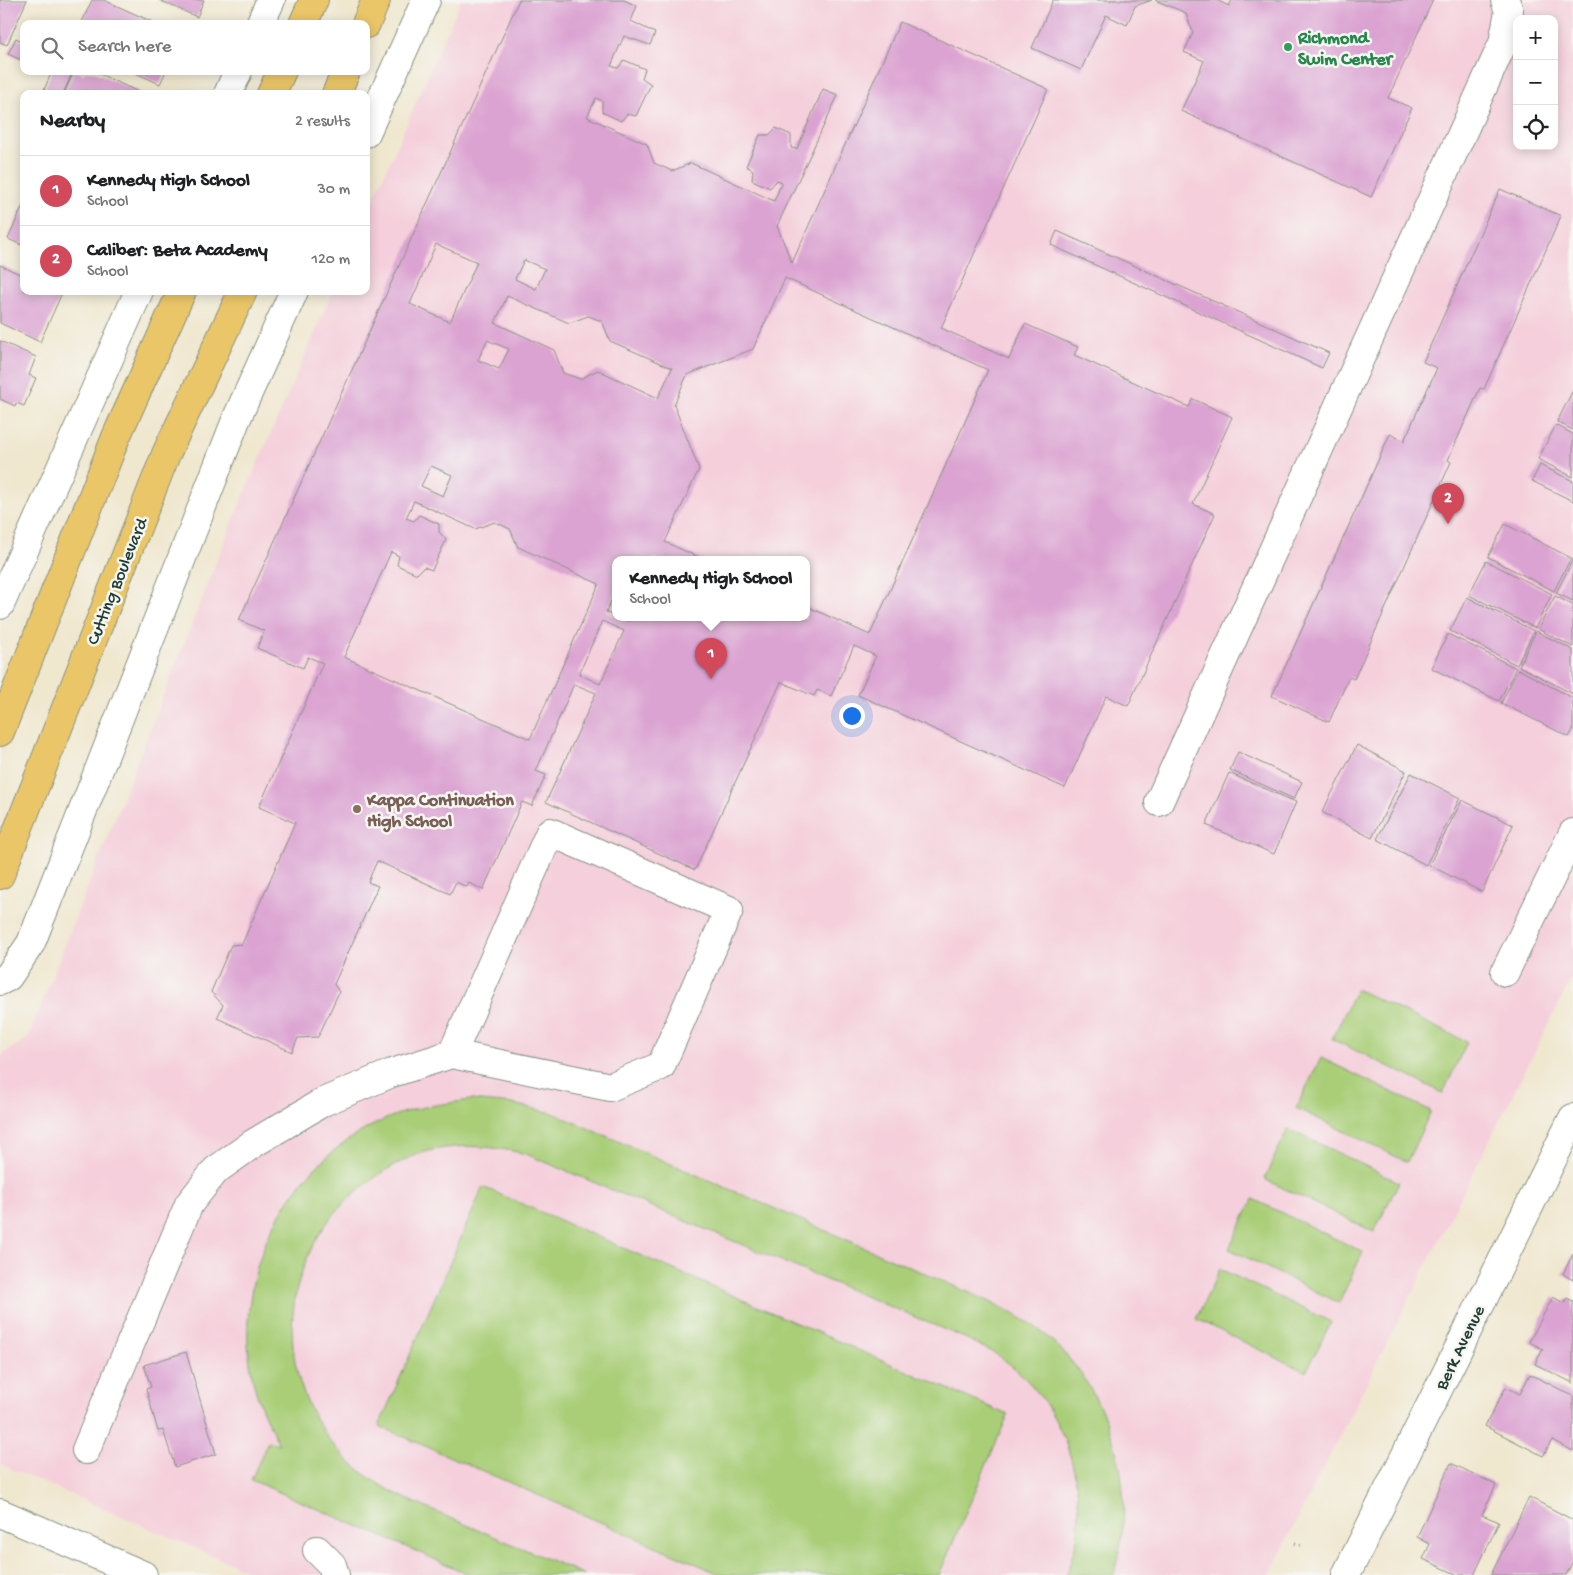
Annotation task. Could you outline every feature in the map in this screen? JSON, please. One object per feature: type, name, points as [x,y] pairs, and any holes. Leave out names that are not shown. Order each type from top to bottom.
[{"type":"main road","points":[[305,20],[314,0]]},
{"type":"main road","points":[[368,20],[376,0]]},
{"type":"main road","points":[[273,90],[280,75]]},
{"type":"main road","points":[[338,90],[344,75]]},
{"type":"main road","points":[[0,732],[116,437],[180,295]]},
{"type":"main road","name":"Cutting Boulevard","points":[[0,875],[166,454],[241,295]]},
{"type":"street","points":[[262,20],[270,0]]},
{"type":"street","points":[[370,124],[426,0]]},
{"type":"street","points":[[1159,802],[1503,43],[1510,11],[1505,0]]},
{"type":"street","points":[[230,90],[236,75]]},
{"type":"street","points":[[0,605],[137,295]]},
{"type":"street","points":[[0,981],[8,978],[31,943],[236,420],[292,295]]},
{"type":"street","points":[[86,1450],[189,1204],[216,1170],[254,1143],[323,1102],[392,1073],[452,1054],[610,1087],[661,1066],[729,910],[550,832],[452,1054]]},
{"type":"street","points":[[1505,972],[1573,833]]},
{"type":"street","name":"Berk Avenue","points":[[1346,1575],[1573,1118]]},
{"type":"street","points":[[0,1513],[143,1575]]},
{"type":"street","points":[[317,1550],[332,1564],[335,1575]]},
{"type":"path","points":[[1294,1543],[1302,1546]]},
{"type":"shaded area","points":[[461,0],[1573,0],[1573,976],[1269,1575],[258,1575],[0,1464],[0,1056],[28,1038],[231,525],[331,295],[370,295],[370,207]]},
{"type":"green space","points":[[1356,989],[1467,1042],[1443,1093],[1332,1039]]},
{"type":"green space","points":[[1321,1058],[1431,1111],[1407,1162],[1296,1108]]},
{"type":"green space","points":[[471,1100],[513,1104],[553,1113],[984,1299],[1014,1314],[1043,1333],[1080,1372],[1106,1420],[1115,1446],[1124,1500],[1121,1545],[1114,1575],[1067,1575],[1078,1531],[1079,1505],[1070,1455],[1060,1430],[1048,1408],[1033,1387],[1015,1368],[994,1353],[967,1339],[526,1154],[488,1147],[450,1147],[425,1152],[410,1158],[369,1182],[339,1208],[317,1239],[302,1273],[294,1309],[293,1346],[300,1383],[315,1418],[338,1450],[351,1464],[382,1486],[415,1503],[585,1575],[471,1575],[251,1480],[268,1441],[279,1444],[255,1390],[251,1370],[248,1331],[251,1293],[260,1256],[276,1222],[296,1190],[322,1161],[352,1138],[386,1119],[407,1112],[428,1106]]},
{"type":"green space","points":[[1288,1129],[1399,1182],[1374,1232],[1264,1179]]},
{"type":"green space","points":[[483,1187],[1008,1415],[939,1575],[722,1575],[379,1426]]},
{"type":"green space","points":[[1253,1199],[1363,1252],[1339,1303],[1229,1249]]},
{"type":"green space","points":[[1220,1269],[1331,1322],[1306,1372],[1196,1319]]},
{"type":"building","points":[[0,0],[27,0],[7,45],[0,42]]},
{"type":"building","points":[[92,0],[104,0],[148,20],[83,20]]},
{"type":"building","points":[[159,0],[204,0],[197,17]]},
{"type":"building","points":[[519,0],[624,0],[637,6],[631,21],[655,33],[650,45],[624,36],[611,66],[618,68],[624,60],[645,69],[642,78],[651,84],[636,116],[627,114],[621,121],[602,112],[602,101],[596,98],[587,117],[647,144],[654,163],[672,171],[691,163],[774,201],[782,182],[777,180],[770,188],[752,180],[753,170],[746,166],[760,135],[769,135],[776,128],[791,135],[791,148],[797,149],[823,89],[838,95],[777,226],[792,263],[900,22],[1048,89],[941,328],[1009,359],[1025,324],[1078,347],[1074,355],[1189,407],[1193,399],[1232,417],[1193,504],[1215,514],[1128,706],[1106,696],[1065,788],[858,695],[876,656],[854,646],[831,696],[817,690],[814,696],[781,682],[695,870],[546,802],[596,693],[574,684],[536,771],[546,775],[532,806],[522,802],[483,890],[469,883],[467,887],[456,882],[450,894],[377,861],[368,882],[378,886],[334,984],[339,992],[318,1037],[298,1038],[292,1052],[217,1018],[223,1005],[211,992],[231,945],[242,944],[295,823],[259,807],[323,663],[308,657],[303,668],[257,648],[264,631],[239,620]],"holes":[[[436,244],[477,262],[450,322],[410,304]],[[524,260],[545,269],[536,289],[515,279]],[[785,278],[988,370],[870,635],[810,608],[810,621],[612,621],[612,616],[606,612],[612,599],[612,556],[696,556],[665,542],[699,469],[674,405],[687,375],[753,349]],[[507,296],[569,323],[588,316],[602,321],[610,341],[672,368],[658,398],[598,370],[580,379],[563,373],[554,350],[495,323]],[[487,340],[509,349],[499,369],[478,360]],[[431,466],[452,475],[443,496],[421,486]],[[414,501],[475,529],[495,522],[510,529],[518,547],[599,584],[530,739],[344,657],[391,552],[399,556],[397,565],[417,574],[424,567],[432,570],[446,540],[439,532],[439,524],[419,515],[414,521],[406,518]],[[602,621],[624,631],[600,684],[579,674]]]},
{"type":"building","points":[[1053,0],[1152,0],[1135,6],[1127,25],[1106,15],[1081,70],[1032,48]]},
{"type":"building","points":[[1155,0],[1216,0],[1229,6],[1232,0],[1433,0],[1388,98],[1412,108],[1371,197],[1181,111],[1204,61],[1184,52],[1193,33],[1186,13]]},
{"type":"building","points":[[16,38],[20,40],[20,60],[8,54]]},
{"type":"building","points":[[50,75],[71,75],[65,90],[44,90]]},
{"type":"building","points":[[72,75],[102,75],[134,90],[66,90]]},
{"type":"building","points":[[140,75],[164,75],[160,84]]},
{"type":"building","points":[[1500,189],[1561,216],[1484,389],[1480,388],[1448,460],[1451,462],[1354,679],[1349,677],[1329,722],[1272,696],[1390,434],[1404,441],[1437,368],[1423,362]]},
{"type":"building","points":[[20,212],[20,244],[8,239]]},
{"type":"building","points":[[1057,231],[1329,353],[1322,368],[1051,245]]},
{"type":"building","points":[[0,265],[20,274],[20,295],[61,295],[40,342],[0,323]]},
{"type":"building","points":[[0,341],[36,357],[29,375],[36,378],[24,406],[16,403],[15,406],[0,399]]},
{"type":"building","points":[[1573,390],[1573,430],[1557,422]]},
{"type":"building","points":[[1556,425],[1573,434],[1573,477],[1538,459]]},
{"type":"building","points":[[1540,465],[1573,481],[1573,501],[1532,481]]},
{"type":"building","points":[[1505,524],[1571,558],[1554,591],[1488,557]]},
{"type":"building","points":[[1573,559],[1573,601],[1556,593]]},
{"type":"building","points":[[1486,561],[1552,594],[1535,628],[1469,595]]},
{"type":"building","points":[[1555,596],[1573,605],[1573,647],[1538,629]]},
{"type":"building","points":[[1467,597],[1534,631],[1517,665],[1450,631]]},
{"type":"building","points":[[1536,631],[1573,650],[1573,694],[1519,666]]},
{"type":"building","points":[[1448,634],[1516,668],[1499,701],[1431,668]]},
{"type":"building","points":[[1518,669],[1573,698],[1573,730],[1569,737],[1501,703]]},
{"type":"building","points":[[1357,745],[1406,771],[1372,838],[1322,812]]},
{"type":"building","points":[[1238,752],[1302,782],[1294,799],[1230,770]]},
{"type":"building","points":[[1229,773],[1296,802],[1274,854],[1206,825]]},
{"type":"building","points":[[1411,773],[1460,798],[1426,865],[1377,839]]},
{"type":"building","points":[[1462,800],[1513,825],[1482,892],[1429,865]]},
{"type":"building","points":[[1573,1254],[1573,1280],[1563,1274]]},
{"type":"building","points":[[1553,1297],[1564,1303],[1567,1298],[1573,1301],[1573,1383],[1535,1364],[1543,1349],[1529,1342]]},
{"type":"building","points":[[186,1352],[216,1454],[175,1467],[163,1430],[158,1431],[146,1389],[151,1387],[144,1365]]},
{"type":"building","points":[[1530,1374],[1573,1396],[1573,1451],[1552,1440],[1543,1456],[1485,1426],[1506,1387],[1520,1394]]},
{"type":"building","points":[[1451,1463],[1496,1485],[1482,1515],[1499,1522],[1474,1575],[1458,1575],[1423,1559],[1430,1544],[1417,1537]]},
{"type":"building","points":[[1529,1497],[1573,1520],[1573,1561],[1566,1575],[1491,1575]]},
{"type":"place","name":"Richmond Swim Center","points":[[1288,47]]},
{"type":"place","name":"Caliber: Beta Academy","points":[[1448,524]]},
{"type":"place","name":"Kennedy High School","points":[[711,679]]},
{"type":"place","name":"Kappa Continuation High School","points":[[357,809]]}]
